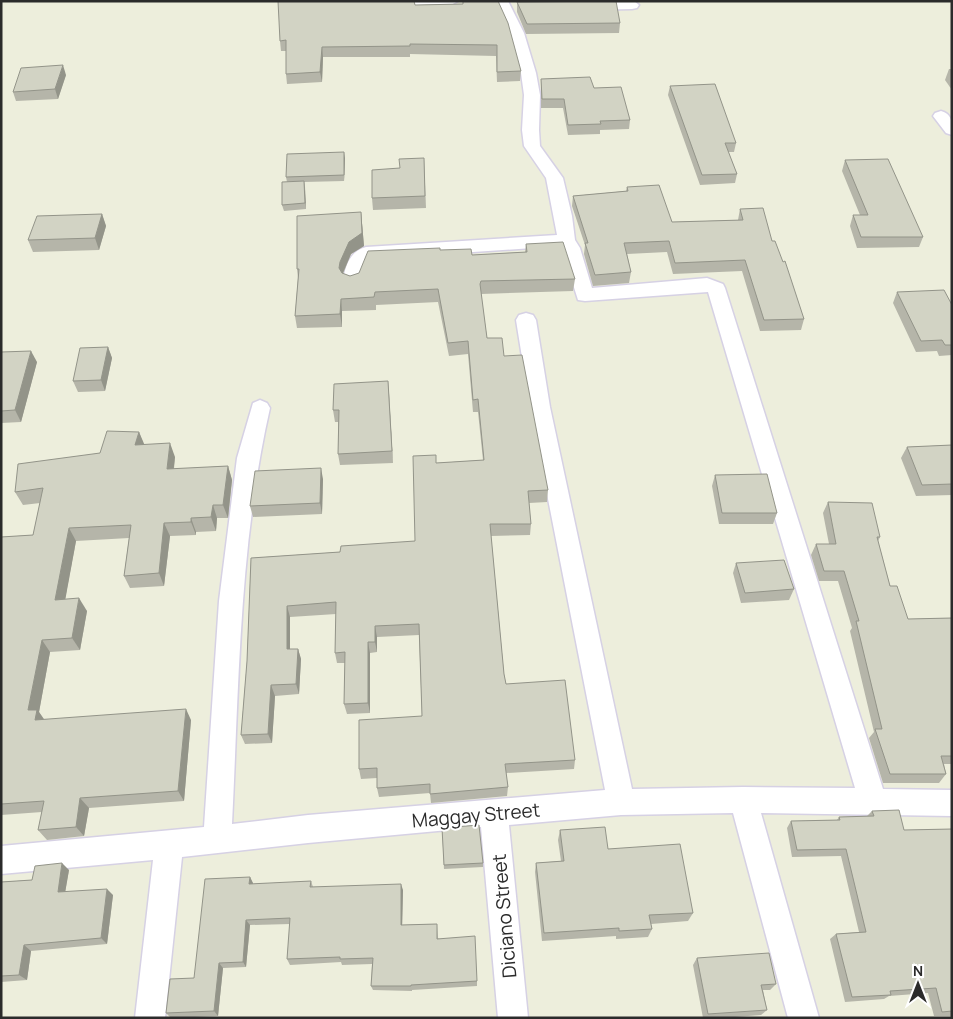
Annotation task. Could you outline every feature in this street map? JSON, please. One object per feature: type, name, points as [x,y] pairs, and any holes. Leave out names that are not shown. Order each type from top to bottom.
[{"type":"street","points":[[393,5],[451,1]]},
{"type":"street","points":[[524,6],[503,4],[530,72],[532,142],[538,158],[552,172],[566,230],[566,240],[571,248],[585,295],[708,284],[716,288],[872,802]]},
{"type":"street","points":[[573,6],[632,5]]},
{"type":"street","points":[[941,116],[952,130]]},
{"type":"street","points":[[352,281],[356,262],[366,253],[566,240]]},
{"type":"street","points":[[526,320],[540,407],[621,802]]},
{"type":"street","points":[[217,840],[231,601],[248,458],[260,408]]},
{"type":"street","points":[[743,800],[804,1018]]},
{"type":"street","name":"Maggay Street","points":[[1,860],[217,840],[308,829],[621,802],[743,800],[952,803]]},
{"type":"street","name":"Diciano Street","points":[[494,814],[513,1018]]},
{"type":"street","points":[[150,1018],[169,844]]},
{"type":"building","points":[[278,1],[414,1],[415,5],[463,4],[463,1],[498,1],[508,23],[521,71],[497,72],[497,45],[410,44],[410,46],[322,47],[320,72],[286,74],[286,40],[280,41]]},
{"type":"building","points":[[616,1],[620,23],[527,24],[517,2]]},
{"type":"building","points":[[63,65],[55,89],[13,92],[21,68]]},
{"type":"building","points":[[590,77],[594,88],[621,87],[630,120],[600,121],[601,124],[568,125],[564,99],[542,99],[541,79]]},
{"type":"building","points":[[715,84],[736,143],[725,143],[737,174],[702,175],[670,86]]},
{"type":"building","points":[[344,152],[344,175],[286,177],[287,154]]},
{"type":"building","points":[[424,158],[425,196],[372,198],[372,170],[400,168],[399,159]]},
{"type":"building","points":[[888,159],[923,237],[861,237],[853,215],[868,215],[845,160]]},
{"type":"building","points":[[304,181],[305,203],[282,205],[282,182]]},
{"type":"building","points":[[659,185],[672,222],[743,220],[740,209],[763,208],[772,241],[775,241],[783,262],[785,261],[804,319],[764,320],[745,260],[675,263],[669,241],[624,243],[631,272],[595,275],[585,243],[588,243],[573,196],[628,191],[627,187]]},
{"type":"building","points":[[361,212],[362,233],[349,242],[340,262],[339,268],[342,273],[350,276],[359,273],[368,251],[440,248],[440,250],[471,249],[472,255],[527,252],[526,244],[563,242],[575,279],[481,281],[480,284],[487,338],[502,338],[504,356],[522,355],[548,490],[528,491],[531,524],[490,524],[504,674],[506,684],[565,680],[575,760],[505,764],[508,787],[430,794],[430,784],[377,788],[377,768],[359,769],[359,720],[422,716],[419,624],[375,626],[375,642],[368,642],[368,703],[344,704],[345,652],[335,653],[336,602],[287,606],[287,649],[298,649],[296,684],[271,685],[268,734],[241,735],[247,661],[251,558],[340,552],[341,546],[415,541],[413,456],[436,455],[436,463],[484,460],[478,399],[473,400],[468,341],[448,343],[438,289],[375,292],[374,297],[341,299],[340,314],[295,316],[299,269],[297,269],[297,216]]},
{"type":"building","points":[[102,214],[95,238],[28,240],[37,216]]},
{"type":"building","points":[[944,290],[952,305],[952,345],[945,345],[942,340],[921,341],[897,292]]},
{"type":"building","points":[[108,347],[101,380],[73,381],[80,348]]},
{"type":"building","points":[[31,351],[15,410],[1,411],[1,352]]},
{"type":"building","points":[[388,381],[392,451],[338,454],[339,410],[333,410],[334,384]]},
{"type":"building","points":[[107,431],[139,432],[135,445],[170,443],[167,469],[228,466],[223,505],[213,505],[211,517],[191,518],[191,522],[164,523],[159,573],[124,576],[131,525],[69,528],[55,600],[79,598],[72,638],[42,640],[28,710],[37,710],[35,720],[186,709],[178,791],[80,798],[76,827],[38,830],[44,801],[1,804],[1,537],[33,535],[43,488],[15,492],[18,464],[100,453]]},
{"type":"building","points":[[952,445],[952,484],[922,485],[907,447]]},
{"type":"building","points":[[321,468],[320,503],[250,506],[255,471]]},
{"type":"building","points":[[767,474],[777,513],[722,513],[715,475]]},
{"type":"building","points":[[828,502],[872,503],[880,537],[877,537],[890,586],[897,586],[908,619],[952,618],[952,756],[941,756],[946,774],[890,774],[875,729],[882,729],[856,621],[859,621],[844,571],[824,571],[816,544],[836,544]]},
{"type":"building","points":[[784,560],[794,589],[745,593],[736,563]]},
{"type":"building","points":[[899,810],[904,830],[952,829],[952,1011],[942,1012],[936,988],[890,991],[891,995],[852,997],[836,934],[866,932],[846,849],[797,850],[791,821],[840,820],[839,817],[874,816],[872,811]]},
{"type":"building","points":[[479,825],[483,863],[444,865],[442,828]]},
{"type":"building","points":[[605,827],[608,849],[680,844],[693,913],[649,915],[652,929],[619,931],[619,928],[544,933],[536,863],[564,861],[560,830]]},
{"type":"building","points":[[62,863],[58,892],[107,889],[101,938],[24,945],[19,975],[1,976],[1,882],[32,880],[35,866]]},
{"type":"building","points":[[250,877],[249,884],[311,881],[310,887],[401,884],[401,925],[437,924],[437,939],[475,936],[477,981],[411,986],[371,986],[373,958],[287,959],[290,918],[246,920],[243,962],[219,963],[214,1011],[166,1013],[170,979],[194,978],[205,879]]},
{"type":"building","points":[[769,953],[776,984],[761,985],[767,1010],[708,1014],[697,958]]}]
